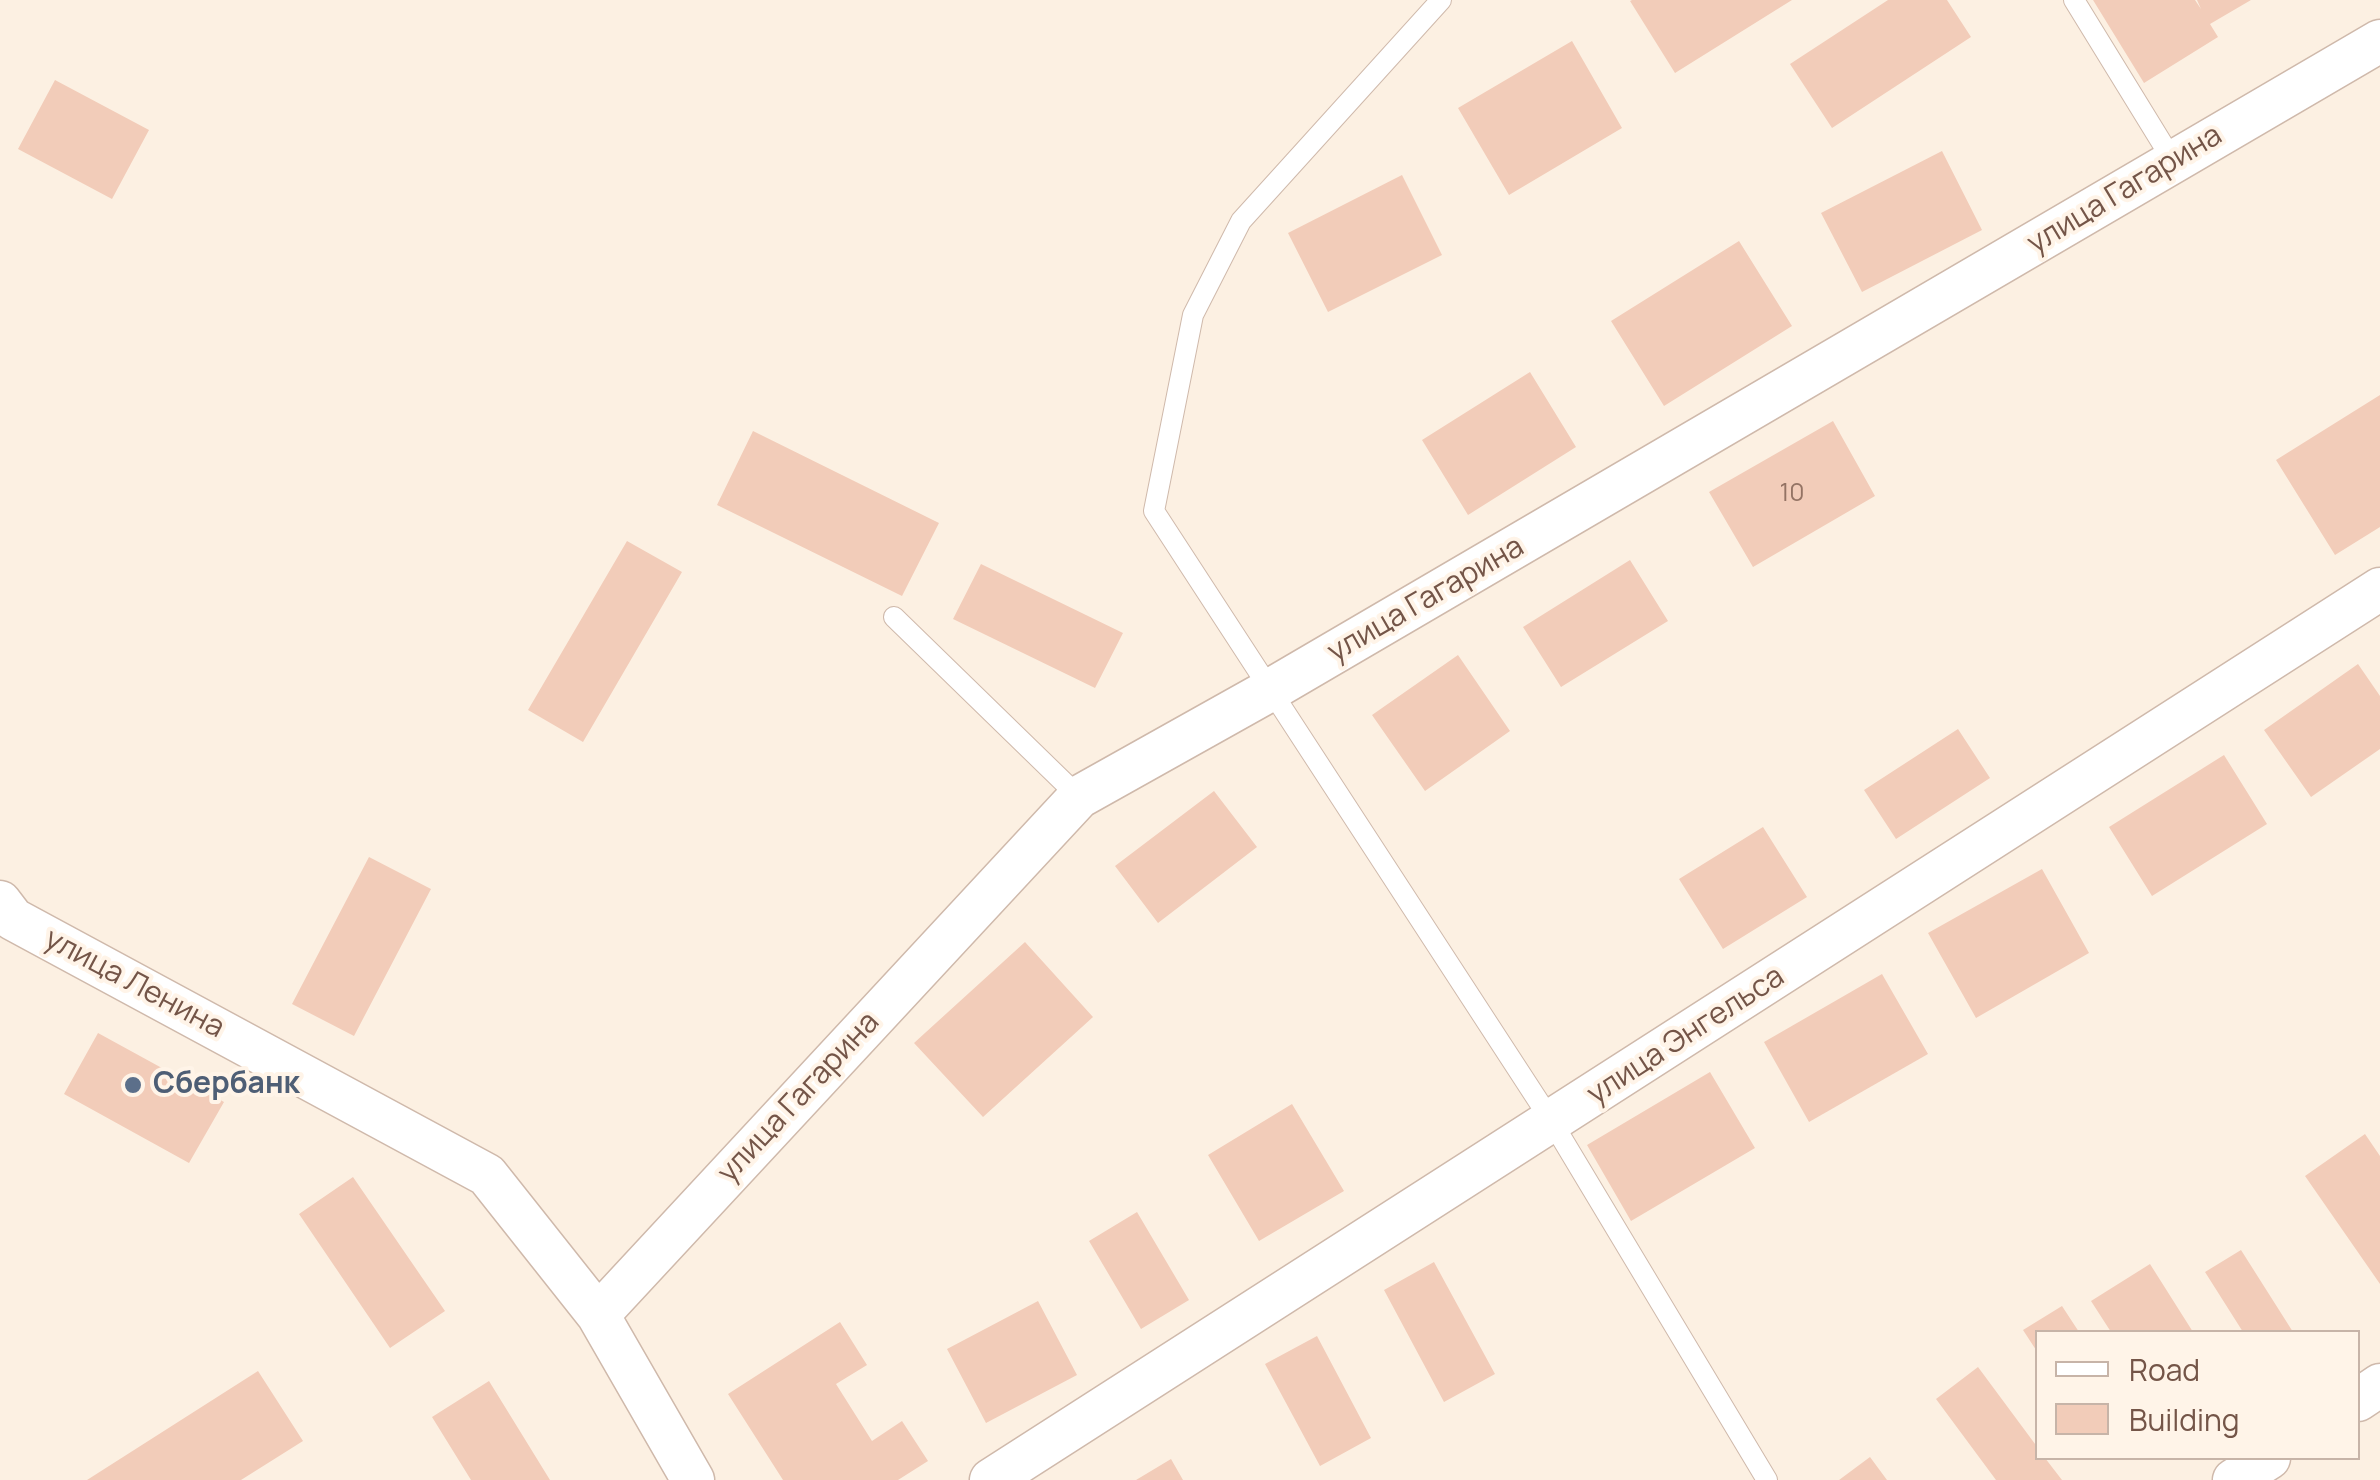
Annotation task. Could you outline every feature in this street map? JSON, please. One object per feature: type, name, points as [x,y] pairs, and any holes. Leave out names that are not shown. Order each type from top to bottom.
[{"type":"street","name":"улица Гагарина","points":[[598,1315],[1078,797],[1272,689],[2380,41]]},
{"type":"street","name":"улица Энгельса","points":[[991,1480],[2380,589]]},
{"type":"street","name":"улица Ленина","points":[[4,919],[486,1175],[598,1315],[689,1479]]},
{"type":"street","points":[[2234,1480],[2266,1460]]},
{"type":"lane","points":[[1441,0],[1241,221],[1193,315],[1154,510],[1552,1122],[1766,1480]]},
{"type":"lane","points":[[2074,0],[2173,161]]},
{"type":"lane","points":[[894,617],[1078,797]]},
{"type":"building","points":[[1632,0],[1792,0],[1675,73]]},
{"type":"building","points":[[1888,0],[1947,0],[1971,37],[1832,128],[1790,64]]},
{"type":"building","points":[[2093,0],[2195,0],[2201,9],[2197,0],[2251,0],[2210,24],[2218,37],[2144,83]]},
{"type":"building","points":[[1572,41],[1622,128],[1509,195],[1458,108]]},
{"type":"building","points":[[55,80],[149,130],[112,199],[18,149]]},
{"type":"building","points":[[1942,151],[1982,230],[1862,292],[1821,213]]},
{"type":"building","points":[[1402,175],[1442,255],[1328,312],[1288,233]]},
{"type":"building","points":[[1739,241],[1792,326],[1664,406],[1611,321]]},
{"type":"building","points":[[1530,372],[1576,447],[1468,515],[1422,440]]},
{"type":"building","points":[[2380,395],[2380,527],[2335,555],[2276,460]]},
{"type":"building","points":[[1833,421],[1875,496],[1753,567],[1709,492]]},
{"type":"building","points":[[753,431],[939,523],[902,596],[717,505]]},
{"type":"building","points":[[627,541],[682,572],[583,742],[528,710]]},
{"type":"building","points":[[1630,560],[1668,621],[1561,687],[1523,627]]},
{"type":"building","points":[[981,564],[1123,633],[1095,688],[953,619]]},
{"type":"building","points":[[1458,655],[1510,731],[1425,791],[1372,715]]},
{"type":"building","points":[[2358,664],[2380,696],[2380,749],[2311,797],[2264,730]]},
{"type":"building","points":[[1958,729],[1990,778],[1896,839],[1864,790]]},
{"type":"building","points":[[2224,755],[2267,824],[2152,896],[2109,827]]},
{"type":"building","points":[[1214,791],[1257,847],[1158,923],[1115,866]]},
{"type":"building","points":[[1763,827],[1807,897],[1723,949],[1679,879]]},
{"type":"building","points":[[369,857],[431,889],[354,1036],[292,1004]]},
{"type":"building","points":[[2042,869],[2089,953],[1976,1018],[1928,933]]},
{"type":"building","points":[[1025,942],[1093,1017],[983,1117],[914,1043]]},
{"type":"building","points":[[1882,974],[1928,1054],[1809,1122],[1764,1042]]},
{"type":"building","points":[[98,1033],[224,1102],[189,1163],[64,1094]]},
{"type":"building","points":[[1710,1072],[1755,1148],[1631,1221],[1587,1145]]},
{"type":"building","points":[[1292,1104],[1344,1191],[1259,1241],[1208,1155]]},
{"type":"building","points":[[2365,1134],[2380,1156],[2380,1284],[2305,1176]]},
{"type":"building","points":[[353,1177],[445,1311],[390,1348],[299,1214]]},
{"type":"building","points":[[1137,1212],[1189,1300],[1141,1329],[1089,1241]]},
{"type":"building","points":[[2241,1250],[2292,1330],[2242,1330],[2205,1272]]},
{"type":"building","points":[[1434,1262],[1495,1374],[1444,1402],[1384,1290]]},
{"type":"building","points":[[2150,1264],[2192,1330],[2110,1330],[2091,1301]]},
{"type":"building","points":[[1038,1301],[1077,1375],[986,1423],[947,1349]]},
{"type":"building","points":[[2062,1306],[2078,1330],[2035,1330],[2035,1348],[2023,1330]]},
{"type":"building","points":[[840,1322],[867,1365],[836,1384],[872,1441],[902,1421],[928,1461],[898,1480],[783,1480],[728,1394]]},
{"type":"building","points":[[1317,1336],[1371,1438],[1320,1466],[1265,1364]]},
{"type":"building","points":[[1978,1367],[2035,1444],[2035,1460],[2047,1460],[2062,1480],[1996,1480],[1936,1399]]},
{"type":"building","points":[[258,1371],[303,1441],[241,1480],[87,1480]]},
{"type":"building","points":[[489,1381],[550,1480],[471,1480],[432,1417]]},
{"type":"building","points":[[1870,1457],[1887,1480],[1839,1480]]},
{"type":"building","points":[[1171,1459],[1183,1480],[1136,1480]]},
{"type":"place","name":"Сбербанк","points":[[133,1085]]}]
